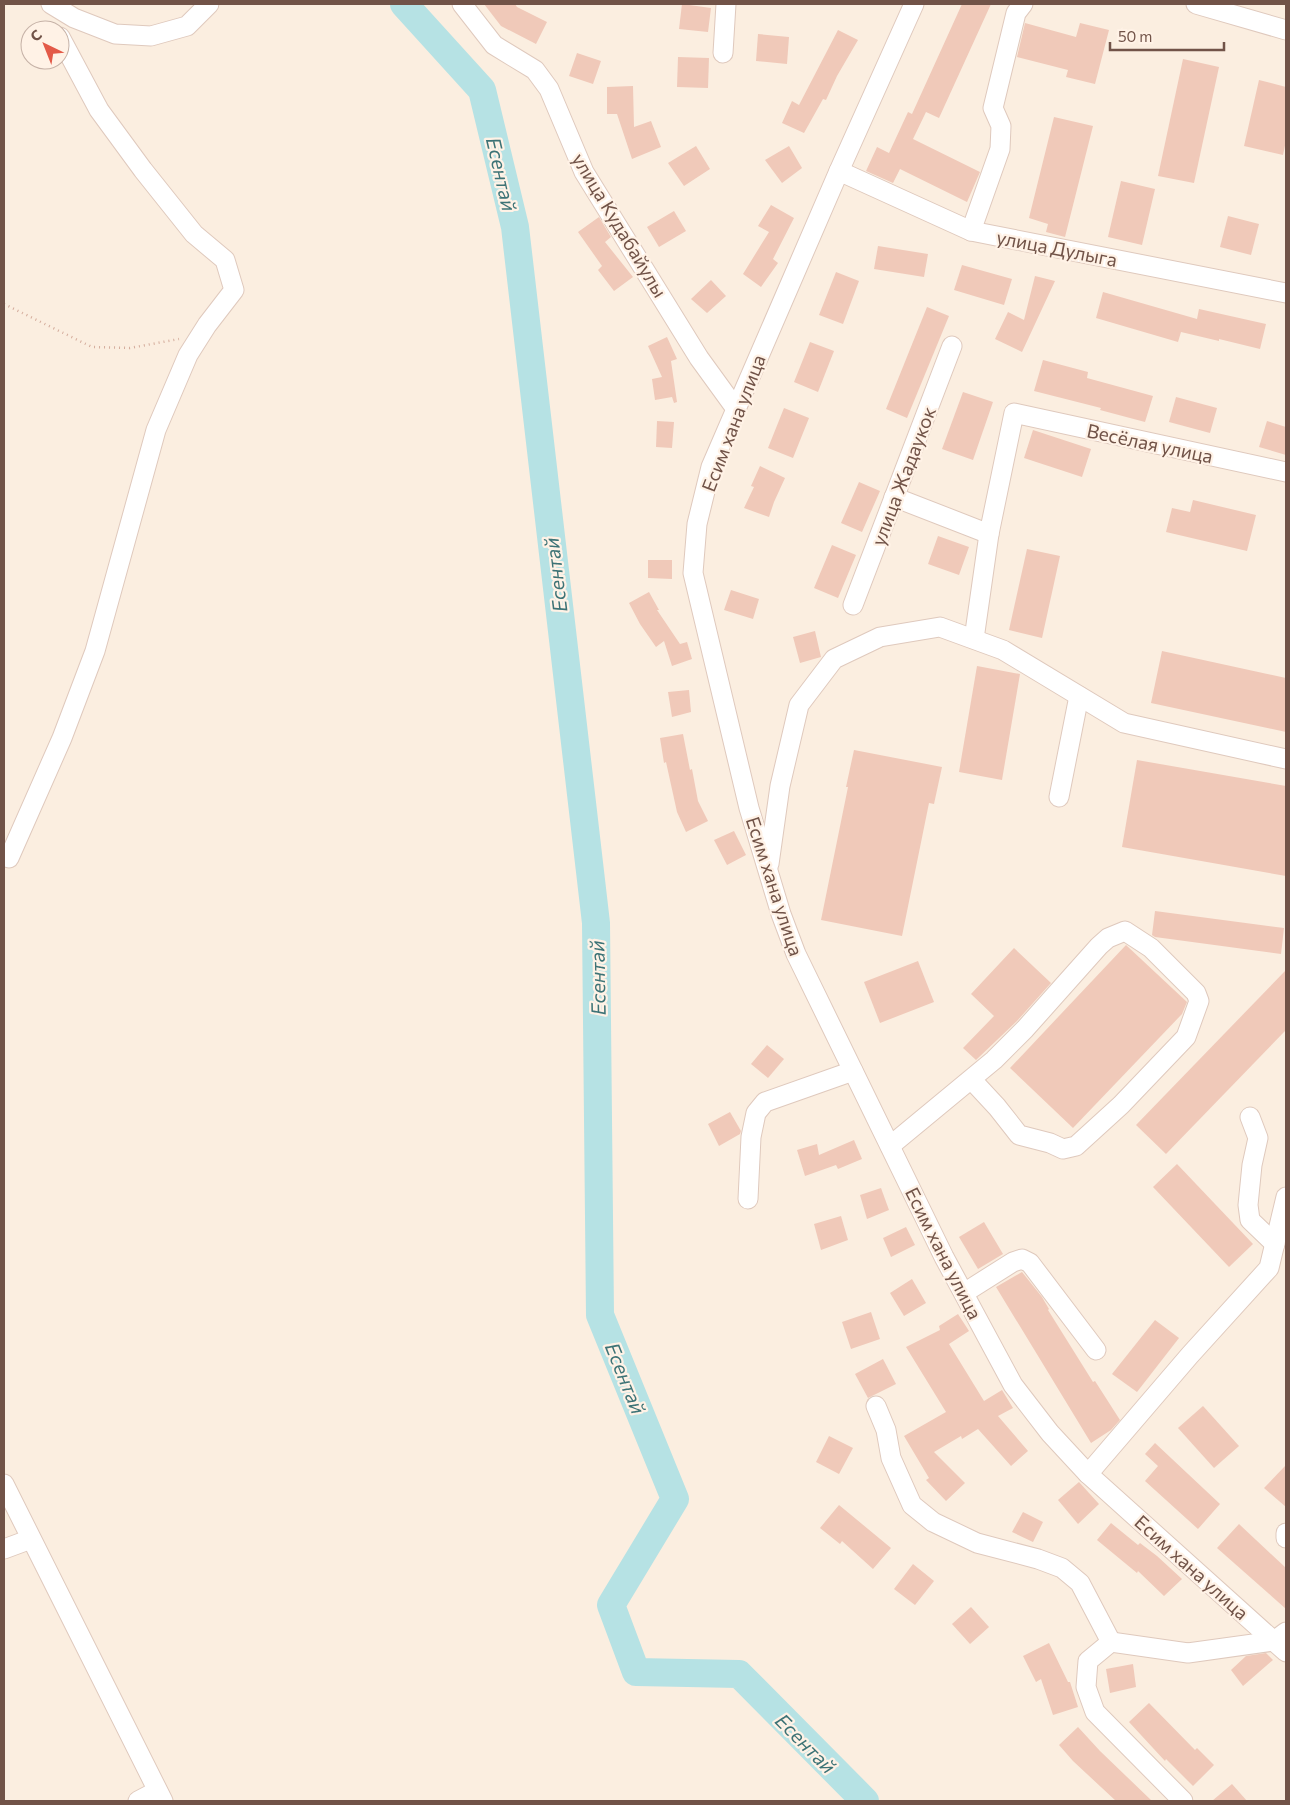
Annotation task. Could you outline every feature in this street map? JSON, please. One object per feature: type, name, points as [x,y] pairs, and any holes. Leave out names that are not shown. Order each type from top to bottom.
[{"type":"street","points":[[42,4],[51,20]]},
{"type":"street","points":[[51,4],[74,18],[115,34],[151,36],[188,26],[209,4]]},
{"type":"street","name":"улица Кудабайулы","points":[[462,4],[471,18],[494,44],[535,70],[550,89],[584,172],[699,358],[736,409]]},
{"type":"street","points":[[723,53],[726,4]]},
{"type":"street","name":"Есим хана улица","points":[[914,4],[839,171],[711,467],[697,524],[693,573],[744,790],[781,914],[796,954],[964,1293],[1013,1385],[1050,1433],[1088,1474],[1282,1642]]},
{"type":"street","points":[[971,231],[1000,149],[1001,126],[993,108],[1016,13],[1023,4]]},
{"type":"street","points":[[1196,4],[1243,10],[1286,30]]},
{"type":"street","points":[[4,856],[10,858],[62,738],[95,651],[156,430],[188,355],[207,325],[234,290],[225,260],[194,234],[138,163],[99,110],[70,56]]},
{"type":"street","name":"улица Дулыга","points":[[839,171],[971,231],[1286,293]]},
{"type":"street","name":"улица Жадаукок","points":[[853,605],[952,346]]},
{"type":"street","name":"Весёлая улица","points":[[989,534],[1014,413],[1286,472]]},
{"type":"street","points":[[894,497],[989,534],[974,640]]},
{"type":"street","points":[[768,871],[780,786],[799,705],[834,659],[880,637],[940,627],[1003,650],[1124,723],[1286,759]]},
{"type":"street","points":[[1059,797],[1079,696]]},
{"type":"street","points":[[890,1146],[971,1079],[994,1060],[1108,938],[1125,931],[1152,948],[1196,993],[1199,1001],[1186,1037],[1121,1106],[1076,1146],[1063,1149],[1050,1143],[1019,1135],[997,1107],[971,1079]]},
{"type":"street","points":[[748,1199],[751,1137],[756,1113],[765,1102],[853,1071]]},
{"type":"street","points":[[1250,1117],[1258,1138],[1252,1165],[1248,1204],[1250,1220],[1275,1244]]},
{"type":"street","points":[[1088,1474],[1190,1355],[1269,1268],[1286,1197]]},
{"type":"street","points":[[964,1293],[1013,1262],[1022,1259],[1030,1263],[1096,1350]]},
{"type":"street","points":[[876,1406],[886,1430],[892,1458],[912,1505],[933,1522],[977,1543],[1038,1559],[1062,1568],[1080,1583],[1111,1642]]},
{"type":"street","points":[[4,1484],[160,1796],[138,1801]]},
{"type":"street","points":[[1286,1533],[1286,1538]]},
{"type":"street","points":[[4,1550],[31,1539]]},
{"type":"street","points":[[1183,1801],[1095,1712],[1086,1687],[1088,1660],[1111,1642],[1188,1653],[1282,1642]]},
{"type":"path","points":[[4,304],[92,347],[130,348],[179,339]]},
{"type":"building","points":[[484,4],[515,4],[517,7],[547,22],[536,44],[501,26]]},
{"type":"building","points":[[682,4],[711,8],[708,32],[679,29]]},
{"type":"building","points":[[962,4],[991,4],[939,118],[926,112],[913,139],[980,172],[967,202],[900,169],[893,183],[866,171],[877,147],[889,153],[908,112],[912,114]]},
{"type":"building","points":[[1025,23],[1076,37],[1080,23],[1109,30],[1095,84],[1066,77],[1068,70],[1017,57]]},
{"type":"building","points":[[838,30],[858,40],[837,76],[826,100],[823,99],[804,133],[782,123],[792,101],[799,105]]},
{"type":"building","points":[[758,34],[789,37],[787,64],[756,61]]},
{"type":"building","points":[[577,53],[601,61],[593,84],[569,76]]},
{"type":"building","points":[[678,57],[709,58],[708,88],[677,87]]},
{"type":"building","points":[[1183,59],[1219,67],[1194,183],[1158,176]]},
{"type":"building","points":[[1259,80],[1286,87],[1286,141],[1283,155],[1244,146]]},
{"type":"building","points":[[633,86],[634,127],[651,121],[661,147],[632,159],[617,114],[607,114],[607,87]]},
{"type":"building","points":[[1054,117],[1093,126],[1065,237],[1046,232],[1048,224],[1029,218]]},
{"type":"building","points":[[696,146],[710,169],[684,186],[668,163]]},
{"type":"building","points":[[789,146],[802,168],[782,183],[765,160]]},
{"type":"building","points":[[1121,181],[1155,189],[1142,245],[1108,237]]},
{"type":"building","points":[[771,205],[794,218],[773,259],[778,263],[761,287],[743,274],[769,232],[758,226]]},
{"type":"building","points":[[674,211],[686,231],[659,247],[647,227]]},
{"type":"building","points":[[1228,216],[1259,224],[1251,255],[1220,247]]},
{"type":"building","points":[[599,217],[611,237],[605,242],[633,277],[614,291],[598,270],[602,266],[578,232]]},
{"type":"building","points":[[878,246],[928,254],[924,277],[874,269]]},
{"type":"building","points":[[962,265],[1012,279],[1004,305],[954,290]]},
{"type":"building","points":[[836,272],[859,281],[843,324],[819,315]]},
{"type":"building","points":[[1035,276],[1055,281],[1022,352],[995,339],[1008,312],[1024,320]]},
{"type":"building","points":[[711,280],[726,296],[707,313],[691,299]]},
{"type":"building","points":[[1103,292],[1197,319],[1199,309],[1266,324],[1260,349],[1181,332],[1178,342],[1096,318]]},
{"type":"building","points":[[927,307],[949,316],[907,418],[886,409]]},
{"type":"building","points":[[667,337],[677,359],[671,361],[677,402],[674,403],[672,397],[655,400],[652,379],[662,377],[648,346]]},
{"type":"building","points":[[810,342],[834,351],[818,392],[794,382]]},
{"type":"building","points":[[1043,360],[1088,372],[1087,378],[1153,396],[1145,422],[1100,410],[1101,408],[1034,391]]},
{"type":"building","points":[[963,392],[993,402],[973,460],[942,449]]},
{"type":"building","points":[[1176,397],[1217,408],[1210,433],[1169,422]]},
{"type":"building","points":[[784,408],[809,418],[793,458],[768,448]]},
{"type":"building","points":[[657,421],[674,422],[672,448],[656,447]]},
{"type":"building","points":[[1267,421],[1286,427],[1286,455],[1259,447]]},
{"type":"building","points":[[1033,430],[1091,449],[1082,477],[1024,458]]},
{"type":"building","points":[[760,466],[785,478],[769,517],[744,508],[754,487],[751,486]]},
{"type":"building","points":[[859,482],[880,491],[862,532],[841,523]]},
{"type":"building","points":[[1193,500],[1256,515],[1247,551],[1166,532],[1172,508],[1190,512]]},
{"type":"building","points":[[938,536],[969,547],[959,575],[928,564]]},
{"type":"building","points":[[832,545],[856,555],[838,598],[814,588]]},
{"type":"building","points":[[1027,549],[1060,556],[1042,638],[1009,630]]},
{"type":"building","points":[[648,560],[672,560],[672,579],[648,578]]},
{"type":"building","points":[[731,590],[759,599],[753,619],[724,610]]},
{"type":"building","points":[[649,592],[659,610],[657,610],[680,644],[687,642],[692,659],[672,666],[664,641],[656,647],[640,624],[629,603]]},
{"type":"building","points":[[815,631],[821,657],[800,663],[793,637]]},
{"type":"building","points":[[1162,651],[1286,678],[1286,732],[1151,703]]},
{"type":"building","points":[[977,666],[1020,674],[1002,780],[959,772]]},
{"type":"building","points":[[689,690],[691,712],[672,717],[668,692]]},
{"type":"building","points":[[683,734],[698,801],[708,821],[686,832],[677,812],[666,762],[664,763],[660,738]]},
{"type":"building","points":[[854,750],[942,767],[934,804],[929,803],[902,936],[821,920]]},
{"type":"building","points":[[1137,760],[1286,786],[1286,876],[1122,847]]},
{"type":"building","points":[[734,831],[746,855],[727,865],[714,840]]},
{"type":"building","points":[[1155,911],[1284,928],[1281,954],[1155,937],[1152,935]]},
{"type":"building","points":[[1126,945],[1187,1002],[1182,1014],[1073,1128],[1010,1068]]},
{"type":"building","points":[[1014,948],[1051,983],[1017,1021],[976,1060],[963,1048],[994,1016],[971,994]]},
{"type":"building","points":[[918,961],[934,1002],[880,1023],[864,982]]},
{"type":"building","points":[[1286,970],[1286,1030],[1166,1154],[1136,1125]]},
{"type":"building","points":[[767,1045],[784,1059],[768,1078],[751,1064]]},
{"type":"building","points":[[730,1112],[741,1131],[740,1134],[719,1146],[708,1124]]},
{"type":"building","points":[[854,1140],[862,1159],[838,1169],[836,1165],[805,1176],[797,1150],[817,1144],[819,1155]]},
{"type":"building","points":[[1177,1164],[1253,1244],[1229,1267],[1153,1187]]},
{"type":"building","points":[[881,1188],[889,1210],[867,1219],[860,1195]]},
{"type":"building","points":[[841,1216],[848,1240],[821,1250],[814,1224]]},
{"type":"building","points":[[984,1222],[1003,1254],[978,1269],[959,1237]]},
{"type":"building","points":[[906,1227],[915,1245],[891,1257],[883,1238]]},
{"type":"building","points":[[1022,1272],[1042,1297],[1048,1310],[1093,1382],[1095,1381],[1120,1420],[1111,1430],[1091,1443],[996,1287]]},
{"type":"building","points":[[912,1279],[926,1303],[904,1316],[890,1293]]},
{"type":"building","points":[[871,1312],[880,1339],[851,1349],[842,1322]]},
{"type":"building","points":[[958,1314],[969,1331],[949,1344],[984,1401],[1002,1390],[1013,1408],[998,1416],[1028,1451],[1011,1466],[978,1429],[962,1439],[961,1436],[934,1452],[965,1483],[946,1501],[926,1480],[929,1478],[904,1436],[946,1412],[906,1347],[940,1330],[939,1326]]},
{"type":"building","points":[[1155,1320],[1179,1338],[1137,1392],[1112,1374]]},
{"type":"building","points":[[883,1359],[896,1384],[868,1398],[855,1374]]},
{"type":"building","points":[[1203,1406],[1239,1446],[1214,1468],[1178,1428]]},
{"type":"building","points":[[829,1436],[853,1448],[839,1474],[816,1462]]},
{"type":"building","points":[[1155,1443],[1220,1504],[1198,1529],[1145,1481],[1158,1466],[1145,1454]]},
{"type":"building","points":[[1286,1465],[1286,1507],[1264,1488]]},
{"type":"building","points":[[1079,1482],[1099,1504],[1078,1524],[1058,1500]]},
{"type":"building","points":[[839,1505],[891,1548],[873,1569],[842,1541],[840,1544],[820,1528]]},
{"type":"building","points":[[1023,1512],[1043,1522],[1033,1542],[1012,1532]]},
{"type":"building","points":[[1111,1523],[1138,1545],[1140,1543],[1157,1556],[1182,1579],[1164,1596],[1138,1571],[1137,1573],[1097,1540]]},
{"type":"building","points":[[1239,1524],[1286,1568],[1286,1609],[1217,1548]]},
{"type":"building","points":[[913,1564],[934,1581],[915,1605],[894,1589]]},
{"type":"building","points":[[971,1607],[989,1627],[970,1644],[952,1624]]},
{"type":"building","points":[[1049,1643],[1068,1682],[1070,1682],[1078,1707],[1053,1715],[1041,1679],[1036,1682],[1023,1656]]},
{"type":"building","points":[[1266,1653],[1273,1660],[1243,1686],[1231,1670],[1246,1656]]},
{"type":"building","points":[[1133,1664],[1136,1687],[1110,1693],[1106,1669]]},
{"type":"building","points":[[1149,1703],[1195,1750],[1197,1748],[1214,1765],[1193,1786],[1166,1759],[1165,1761],[1129,1722]]},
{"type":"building","points":[[1078,1727],[1152,1801],[1116,1801],[1073,1761],[1059,1745]]},
{"type":"building","points":[[1232,1784],[1247,1801],[1212,1801]]},
{"type":"waterway","name":"Есентай","points":[[404,4],[482,90],[515,227],[596,923],[600,1315],[675,1499],[611,1605],[636,1672],[739,1674],[865,1801]]}]
